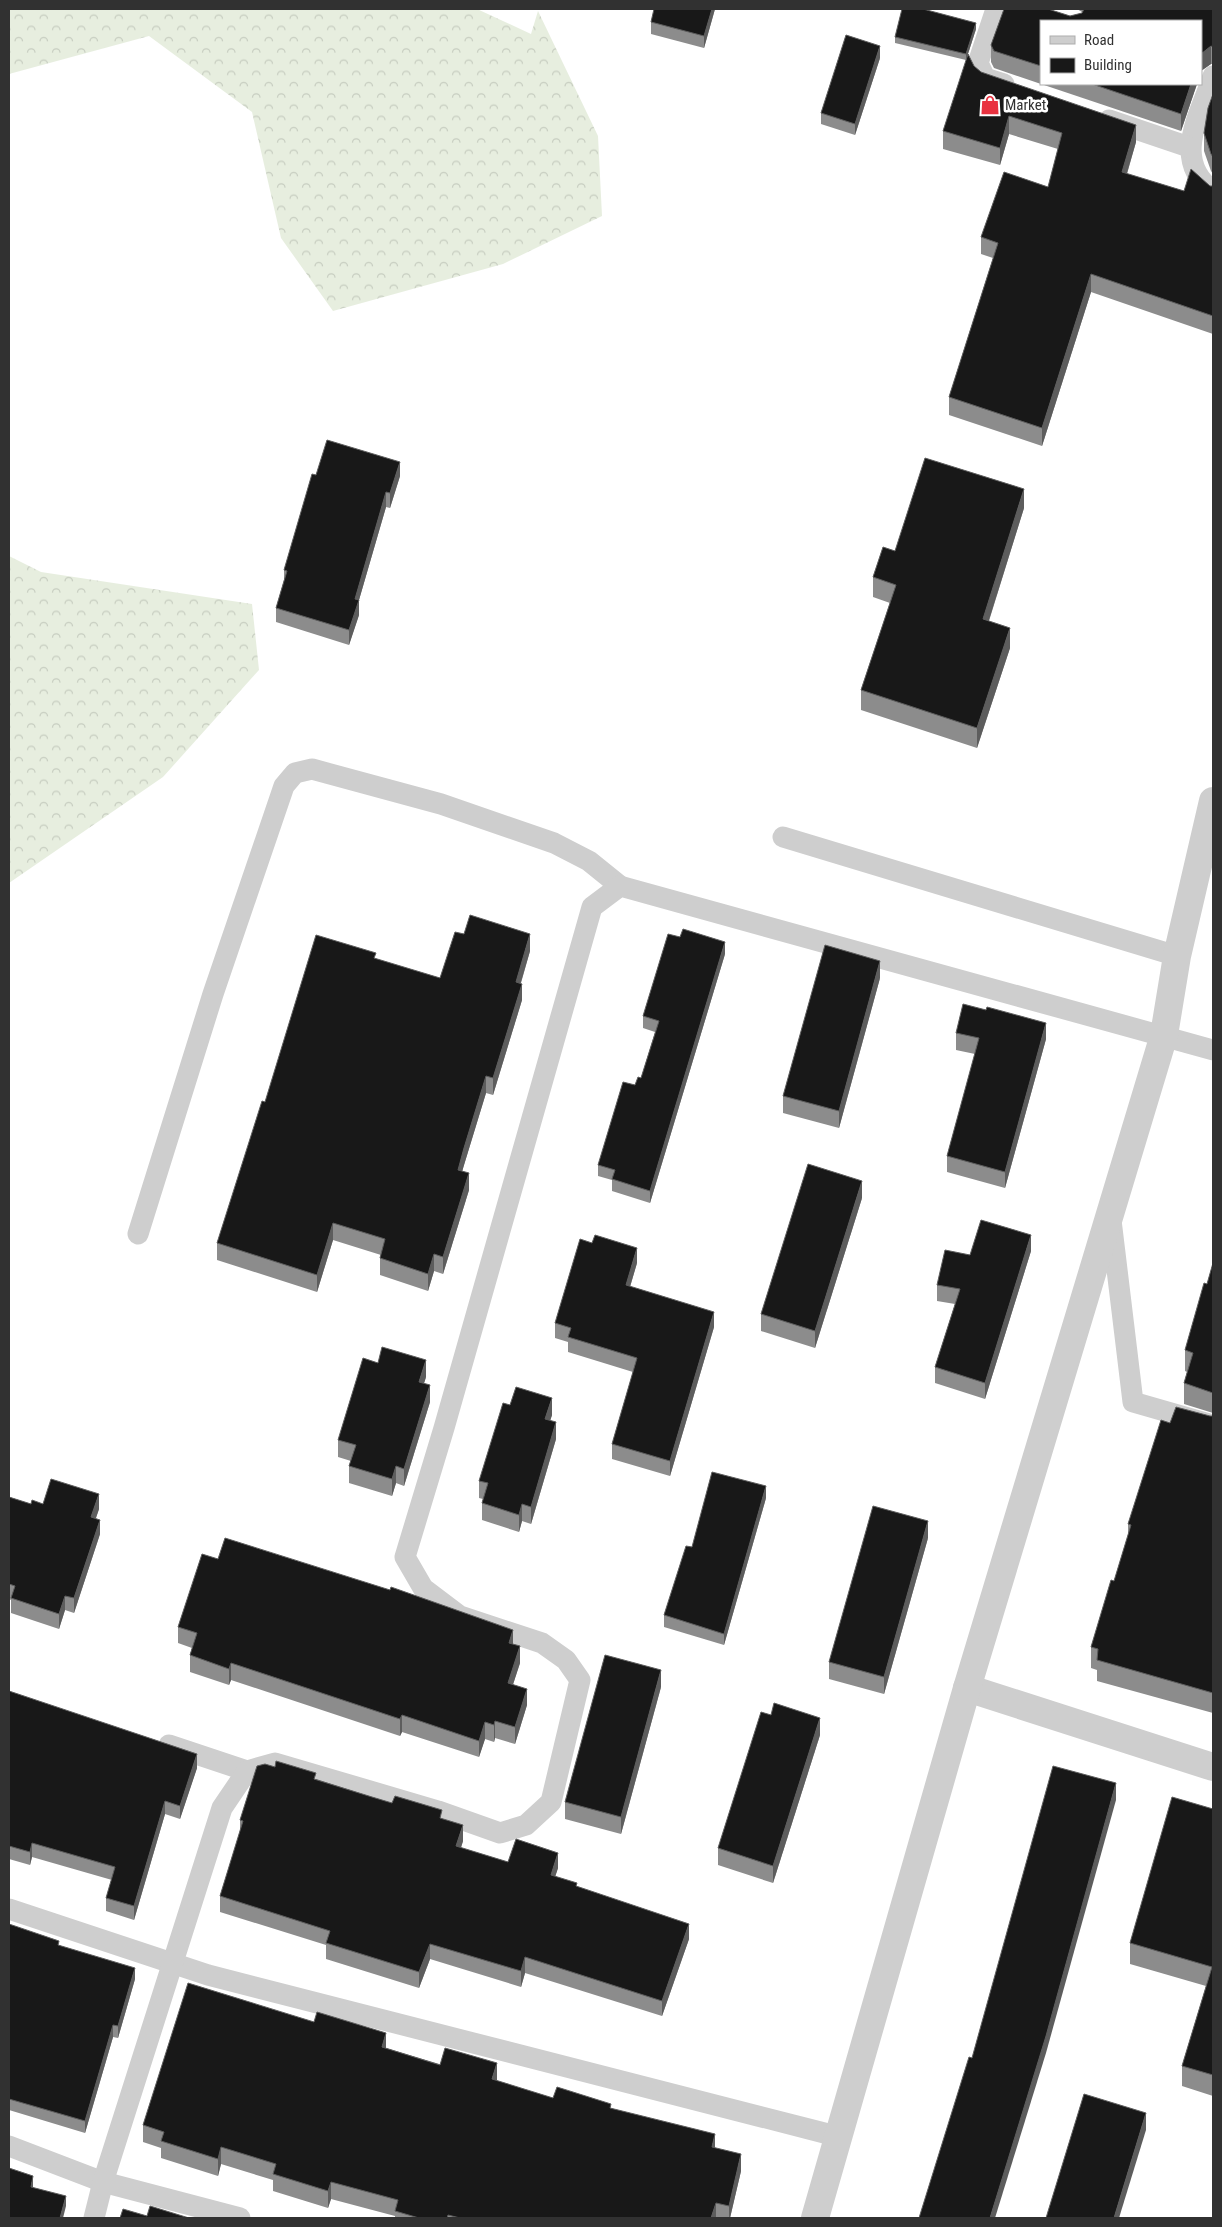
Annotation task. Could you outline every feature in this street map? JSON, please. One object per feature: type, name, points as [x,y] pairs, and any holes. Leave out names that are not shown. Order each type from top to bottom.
[{"type":"street","points":[[815,2218],[836,2136],[967,1688],[1164,1035],[1177,956],[1213,801]]},
{"type":"street","points":[[967,1688],[1213,1767]]},
{"type":"lane","points":[[996,9],[978,63],[981,73],[985,78],[1022,90]]},
{"type":"lane","points":[[1213,76],[1189,147],[1192,167],[1206,186],[1213,191]]},
{"type":"lane","points":[[1087,112],[1189,147]]},
{"type":"lane","points":[[138,1234],[213,994],[284,786],[295,773],[312,769],[413,797],[554,843],[589,861],[620,886],[1213,1050]]},
{"type":"lane","points":[[783,837],[1177,956]]},
{"type":"lane","points":[[146,1738],[247,1771],[275,1763],[438,1811],[500,1833],[526,1825],[551,1802],[580,1680],[566,1660],[542,1643],[460,1616],[423,1588],[405,1557],[444,1428],[592,907],[620,886]]},
{"type":"lane","points":[[1110,1212],[1133,1402],[1213,1425]]},
{"type":"lane","points":[[94,2218],[102,2182],[222,1808],[247,1771]]},
{"type":"lane","points":[[9,1909],[208,1975],[836,2136]]},
{"type":"lane","points":[[9,2146],[102,2182],[240,2218]]},
{"type":"green space","points":[[9,9],[477,9],[531,34],[538,11],[598,136],[602,216],[503,264],[333,311],[281,238],[252,112],[149,36],[9,74]]},
{"type":"green space","points":[[9,556],[41,572],[252,604],[259,670],[163,777],[9,883]]},
{"type":"building","points":[[654,9],[712,9],[704,36],[651,22]]},
{"type":"building","points":[[902,9],[923,9],[976,23],[966,54],[895,37]]},
{"type":"building","points":[[1004,9],[1048,9],[1070,16],[1082,13],[1084,9],[1213,9],[1213,47],[1211,46],[1202,53],[1202,20],[1040,20],[1040,66],[994,51],[991,45]]},
{"type":"building","points":[[846,35],[880,46],[855,124],[821,113]]},
{"type":"building","points":[[968,54],[974,66],[981,72],[1136,125],[1122,172],[1184,191],[1191,169],[1210,186],[1213,186],[1213,316],[1091,274],[1042,428],[949,397],[998,243],[981,237],[1004,172],[1048,187],[1062,133],[1009,116],[1000,148],[943,131]]},
{"type":"building","points":[[1095,85],[1191,85],[1181,114]]},
{"type":"building","points":[[1213,94],[1213,157],[1204,133],[1208,108]]},
{"type":"building","points":[[327,440],[400,462],[390,493],[386,492],[355,599],[359,600],[349,630],[276,608],[287,571],[284,570],[312,474],[316,475]]},
{"type":"building","points":[[925,458],[1024,489],[983,619],[1010,628],[977,728],[861,690],[896,585],[873,577],[883,547],[895,551]]},
{"type":"building","points":[[470,915],[530,934],[516,982],[522,984],[493,1078],[486,1076],[458,1170],[469,1173],[443,1257],[434,1254],[428,1274],[380,1258],[385,1239],[333,1223],[317,1275],[217,1243],[262,1101],[265,1102],[316,935],[376,953],[374,958],[440,978],[455,932],[464,934]]},
{"type":"building","points":[[683,929],[725,942],[650,1191],[612,1179],[615,1170],[598,1165],[623,1082],[635,1085],[638,1077],[641,1078],[659,1021],[643,1016],[668,934],[680,937]]},
{"type":"building","points":[[825,945],[880,961],[839,1111],[783,1096]]},
{"type":"building","points":[[963,1004],[986,1010],[987,1007],[1046,1023],[1005,1172],[947,1156],[979,1038],[956,1033]]},
{"type":"building","points":[[808,1164],[862,1181],[815,1331],[761,1314]]},
{"type":"building","points":[[981,1220],[1031,1235],[985,1383],[935,1367],[960,1289],[937,1285],[945,1250],[970,1255]]},
{"type":"building","points":[[595,1235],[637,1248],[626,1285],[714,1312],[670,1461],[612,1444],[637,1358],[568,1337],[571,1328],[555,1323],[580,1239],[592,1243]]},
{"type":"building","points":[[1213,1263],[1213,1393],[1184,1383],[1193,1353],[1185,1350],[1204,1283],[1207,1284]]},
{"type":"building","points":[[382,1347],[426,1360],[419,1382],[430,1385],[404,1469],[396,1466],[392,1479],[349,1466],[356,1445],[338,1440],[363,1358],[378,1363]]},
{"type":"building","points":[[516,1387],[552,1398],[545,1419],[556,1422],[531,1507],[522,1504],[519,1515],[482,1503],[488,1483],[479,1481],[503,1403],[510,1405]]},
{"type":"building","points":[[1176,1407],[1213,1416],[1213,1693],[1097,1660],[1098,1649],[1091,1647],[1111,1580],[1114,1581],[1131,1525],[1128,1524],[1161,1420],[1170,1423]]},
{"type":"building","points":[[712,1472],[766,1486],[724,1634],[664,1615],[686,1546],[692,1547]]},
{"type":"building","points":[[51,1479],[99,1494],[91,1517],[100,1520],[74,1598],[65,1596],[59,1614],[11,1598],[15,1586],[9,1584],[9,1497],[31,1504],[32,1500],[43,1504]]},
{"type":"building","points":[[873,1506],[928,1521],[884,1677],[829,1662]]},
{"type":"building","points":[[225,1538],[390,1590],[391,1587],[513,1630],[509,1643],[520,1646],[508,1683],[527,1689],[515,1727],[495,1721],[494,1725],[485,1722],[479,1741],[402,1715],[400,1719],[231,1663],[229,1669],[190,1655],[197,1633],[178,1627],[202,1554],[218,1559]]},
{"type":"building","points":[[605,1655],[661,1670],[621,1817],[565,1802]]},
{"type":"building","points":[[9,1691],[197,1754],[180,1806],[165,1801],[134,1906],[106,1898],[115,1867],[32,1843],[30,1852],[9,1846]]},
{"type":"building","points":[[774,1703],[820,1718],[773,1866],[718,1848],[761,1712],[771,1715]]},
{"type":"building","points":[[276,1761],[316,1773],[314,1779],[392,1803],[395,1796],[442,1810],[440,1818],[463,1825],[456,1846],[508,1862],[516,1839],[558,1853],[551,1875],[577,1883],[576,1886],[689,1924],[662,2001],[525,1957],[521,1971],[430,1944],[419,1972],[326,1943],[330,1931],[220,1896],[243,1821],[240,1820],[257,1766],[265,1764],[275,1767]]},
{"type":"building","points":[[1053,1766],[1116,1783],[1046,2036],[990,2218],[919,2218],[969,2057],[972,2058]]},
{"type":"building","points":[[1172,1797],[1213,1809],[1213,2075],[1182,2066],[1212,1967],[1130,1943]]},
{"type":"building","points":[[9,1924],[59,1941],[58,1945],[135,1968],[118,2026],[113,2025],[85,2121],[9,2099]]},
{"type":"building","points":[[188,1983],[314,2022],[317,2012],[386,2033],[382,2047],[440,2065],[445,2048],[497,2063],[492,2079],[553,2098],[557,2087],[611,2104],[610,2108],[715,2134],[712,2147],[741,2154],[729,2206],[716,2203],[711,2218],[460,2218],[448,2215],[447,2218],[419,2218],[395,2211],[398,2200],[331,2182],[328,2191],[273,2174],[276,2164],[221,2147],[218,2159],[161,2141],[164,2132],[143,2125]]},
{"type":"building","points":[[1084,2094],[1146,2113],[1114,2218],[1046,2218]]},
{"type":"building","points":[[9,2168],[33,2176],[31,2187],[66,2196],[60,2218],[9,2218]]},
{"type":"building","points":[[150,2206],[189,2218],[120,2218],[123,2209],[147,2216]]},
{"type":"place","name":"Market","points":[[990,105]]}]
